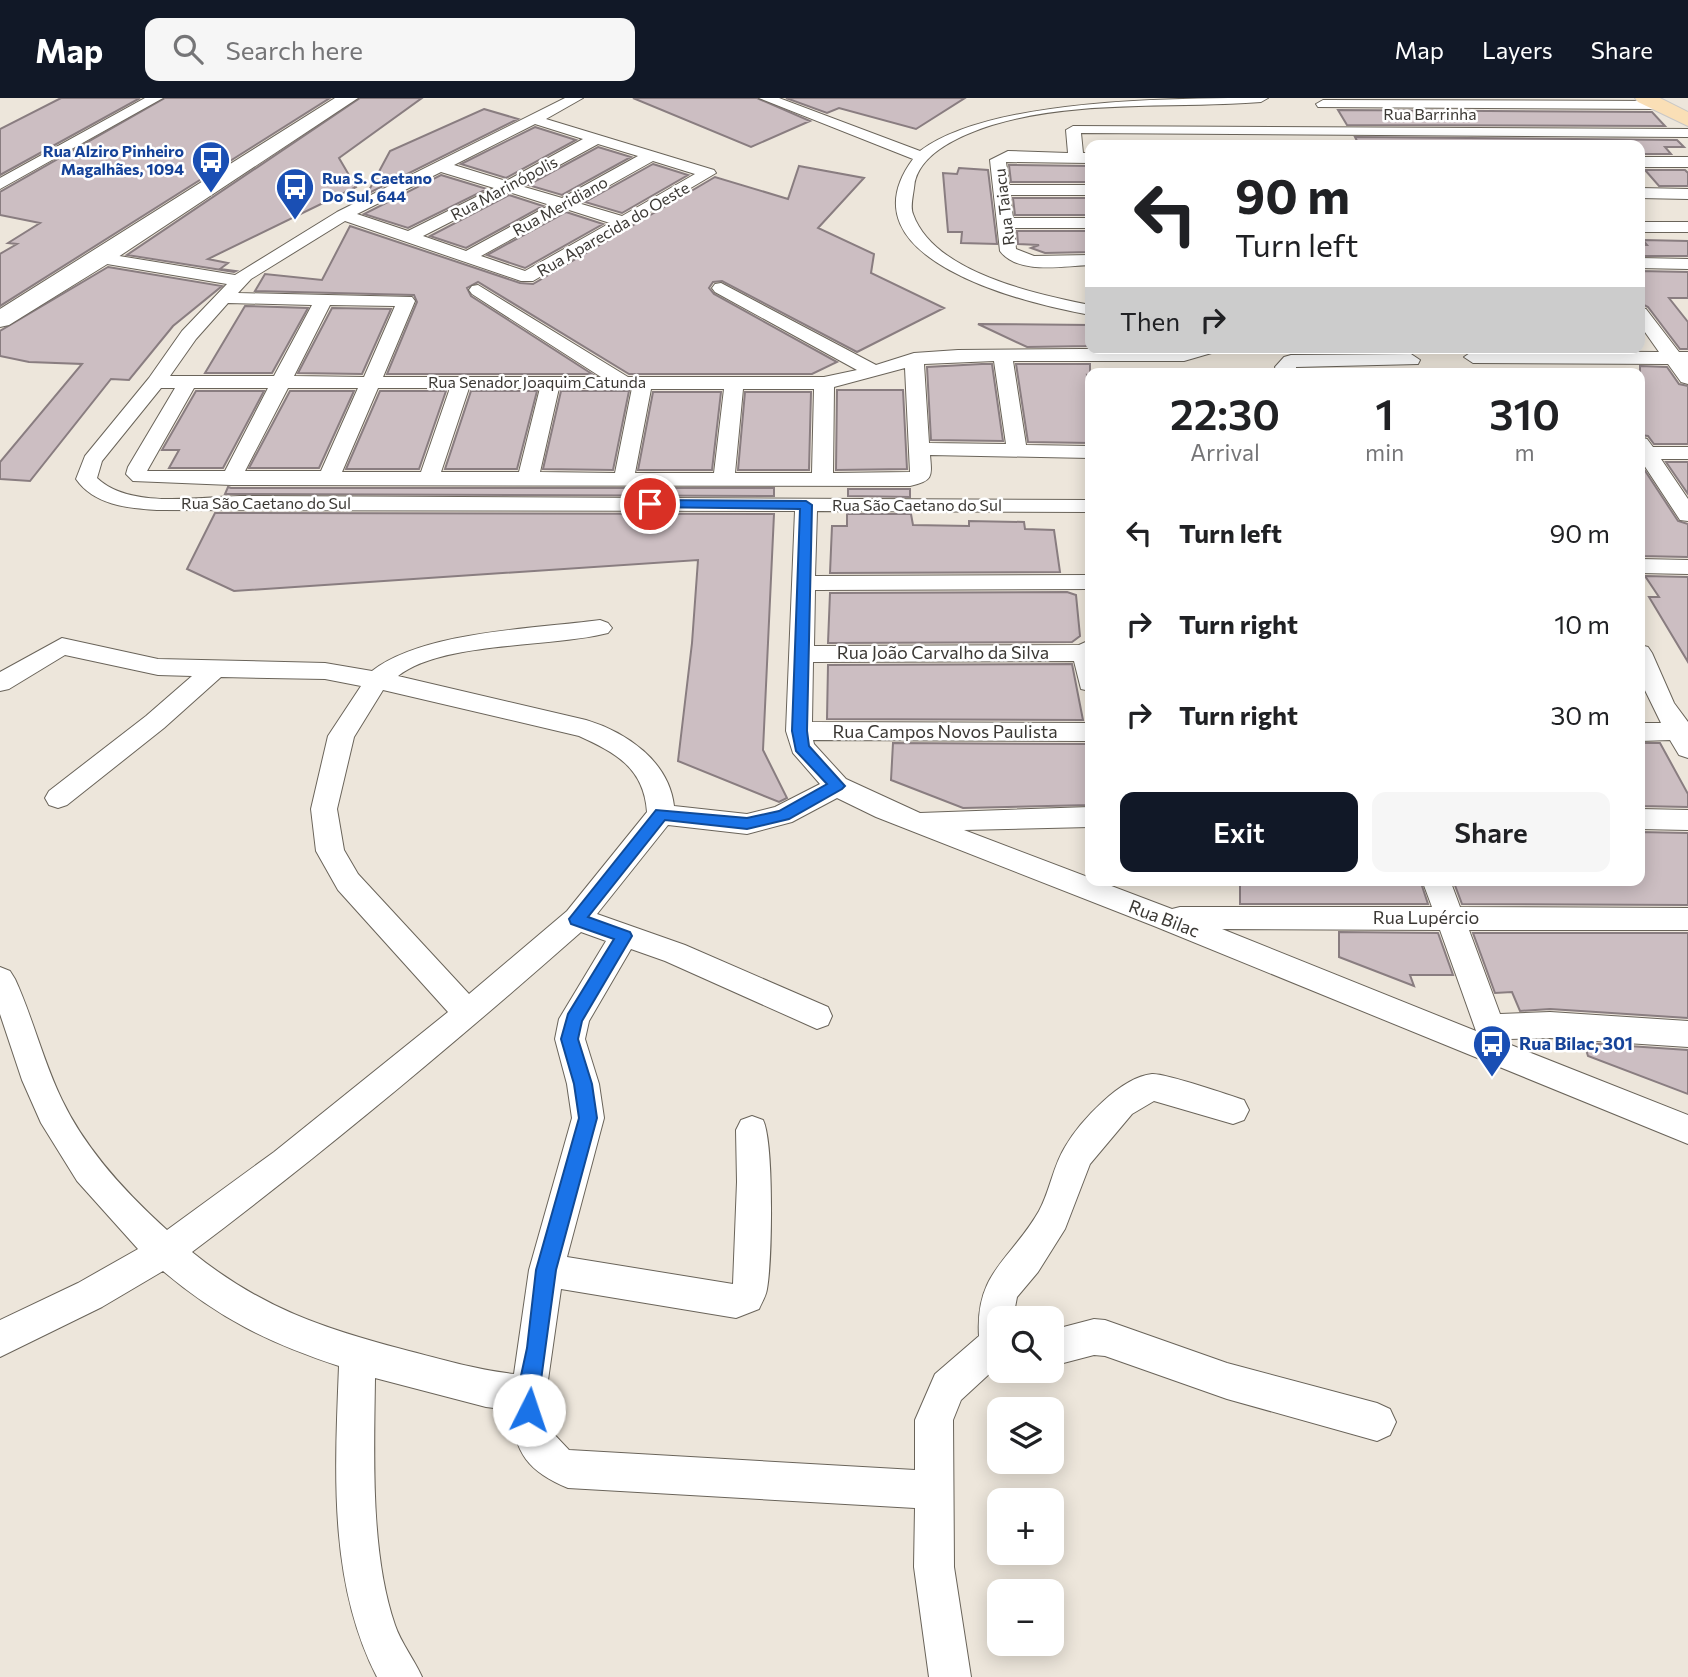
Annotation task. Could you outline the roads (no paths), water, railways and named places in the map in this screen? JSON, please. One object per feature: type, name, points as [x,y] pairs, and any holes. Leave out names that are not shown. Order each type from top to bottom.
[{"type":"main road","points":[[1652,101],[1688,120]]},
{"type":"street","points":[[0,184],[156,98]]},
{"type":"street","points":[[0,320],[348,98]]},
{"type":"street","name":"Rua São Caetano do Sul","points":[[576,98],[343,215],[276,253],[238,281],[189,335],[156,382],[92,460],[86,479],[100,493],[128,503],[149,504],[806,505],[1085,509]]},
{"type":"street","points":[[766,98],[921,157]]},
{"type":"street","points":[[1085,309],[1035,299],[1000,288],[948,262],[927,247],[911,230],[903,192],[910,172],[921,157],[964,131],[996,120],[1027,114],[1086,107],[1261,98]]},
{"type":"street","points":[[1319,101],[1652,101]]},
{"type":"street","points":[[1319,101],[1342,140]]},
{"type":"street","points":[[1488,101],[1517,140]]},
{"type":"street","name":"Rua Aparecida do Oeste","points":[[343,215],[530,277],[708,173],[536,120]]},
{"type":"street","name":"Rua Barrinha","points":[[1083,158],[1072,134],[1075,129],[1688,133]]},
{"type":"street","points":[[1164,130],[1168,140]]},
{"type":"street","name":"Rua Marinópolis","points":[[409,237],[597,138]]},
{"type":"street","name":"Rua Meridiano","points":[[467,257],[652,155]]},
{"type":"street","name":"Rua Taiacu","points":[[1083,158],[999,158],[1008,251],[1012,256],[1028,261],[1085,260]]},
{"type":"street","points":[[1645,162],[1688,162]]},
{"type":"street","points":[[439,166],[625,222]]},
{"type":"street","points":[[1002,190],[1085,190]]},
{"type":"street","points":[[1645,193],[1688,194]]},
{"type":"street","points":[[1005,223],[1085,223]]},
{"type":"street","points":[[1645,227],[1688,227]]},
{"type":"street","points":[[101,258],[238,281]]},
{"type":"street","points":[[1645,263],[1688,264]]},
{"type":"street","points":[[1645,277],[1688,277]]},
{"type":"street","points":[[721,288],[874,372]]},
{"type":"street","points":[[478,290],[621,381]]},
{"type":"street","points":[[225,298],[406,301],[329,478]]},
{"type":"street","points":[[231,479],[324,299]]},
{"type":"street","points":[[1645,319],[1680,358],[1688,379]]},
{"type":"street","points":[[1003,356],[1017,450]]},
{"type":"street","name":"Rua Senador Joaquim Catunda","points":[[156,382],[824,383],[874,372],[914,359],[1003,356],[1093,364],[1187,364]]},
{"type":"street","points":[[1476,357],[1583,360],[1680,358]]},
{"type":"street","points":[[914,359],[919,449],[1085,452]]},
{"type":"street","points":[[1284,368],[1291,361],[1378,366],[1410,360]]},
{"type":"street","points":[[429,478],[462,382]]},
{"type":"street","points":[[528,479],[551,382]]},
{"type":"street","points":[[624,478],[643,382]]},
{"type":"street","name":"Rua São Caetano do Sul","points":[[187,383],[136,474],[146,478],[231,479],[910,480],[920,475],[919,449]]},
{"type":"street","points":[[724,479],[734,383]]},
{"type":"street","points":[[822,479],[824,383]]},
{"type":"street","points":[[1645,450],[1688,453]]},
{"type":"street","points":[[1645,454],[1688,514]]},
{"type":"street","name":"Rua Bilac","points":[[806,505],[799,731],[802,747],[837,786],[850,794],[915,822],[1085,879]]},
{"type":"street","points":[[1645,566],[1688,567]]},
{"type":"street","points":[[804,583],[1085,582]]},
{"type":"street","points":[[468,1013],[348,882],[330,851],[324,809],[341,736],[377,680],[396,665],[415,657],[443,649],[600,628]]},
{"type":"street","points":[[0,684],[62,646],[158,667],[325,671],[377,680],[586,729],[615,742],[633,755],[657,787],[661,814],[577,919],[468,1013],[286,1162],[166,1251],[90,1295],[0,1339]]},
{"type":"street","name":"Rua João Carvalho da Silva","points":[[802,654],[1085,651]]},
{"type":"street","points":[[1645,664],[1662,703],[1685,737]]},
{"type":"street","points":[[58,798],[155,722],[215,669]]},
{"type":"street","points":[[1662,703],[1688,703]]},
{"type":"street","name":"Rua Campos Novos Paulista","points":[[799,731],[1085,732]]},
{"type":"street","points":[[1645,733],[1685,737]]},
{"type":"street","points":[[661,814],[747,824],[783,815],[837,786]]},
{"type":"street","points":[[915,822],[1085,817]]},
{"type":"street","points":[[1645,820],[1688,820]]},
{"type":"street","name":"Rua Bilac","points":[[1107,886],[1125,892],[1164,918],[1494,1040],[1688,1130]]},
{"type":"street","points":[[1438,886],[1494,1040],[1550,1025],[1688,1034]]},
{"type":"street","name":"Rua Lupércio","points":[[1164,918],[1688,919]]},
{"type":"street","points":[[577,919],[675,953],[817,1016]]},
{"type":"street","points":[[624,936],[574,1019],[569,1039],[583,1084],[588,1118],[546,1270],[537,1348],[528,1394],[530,1426],[538,1448],[550,1462],[568,1469],[934,1490]]},
{"type":"street","points":[[3,991],[67,1143],[89,1172],[196,1278],[250,1313],[296,1334],[357,1355],[486,1389],[528,1394]]},
{"type":"street","points":[[997,1306],[1002,1289],[1026,1260],[1053,1218],[1077,1156],[1121,1104],[1137,1092],[1154,1087],[1233,1110]]},
{"type":"street","points":[[546,1270],[742,1300],[750,1288],[754,1182],[752,1130]]},
{"type":"street","points":[[1064,1346],[1094,1337],[1105,1338],[1227,1381],[1377,1422]]},
{"type":"street","points":[[950,1677],[934,1567],[934,1420],[948,1387],[987,1353]]},
{"type":"street","points":[[357,1355],[356,1467],[362,1549],[375,1626],[401,1677]]},
{"type":"place","name":"Rua Alziro Pinheiro Magalhães, 1094","points":[[211,194]]},
{"type":"place","name":"Rua S. Caetano Do Sul, 644","points":[[295,221]]},
{"type":"place","name":"Rua Bilac, 301","points":[[1492,1078]]}]
